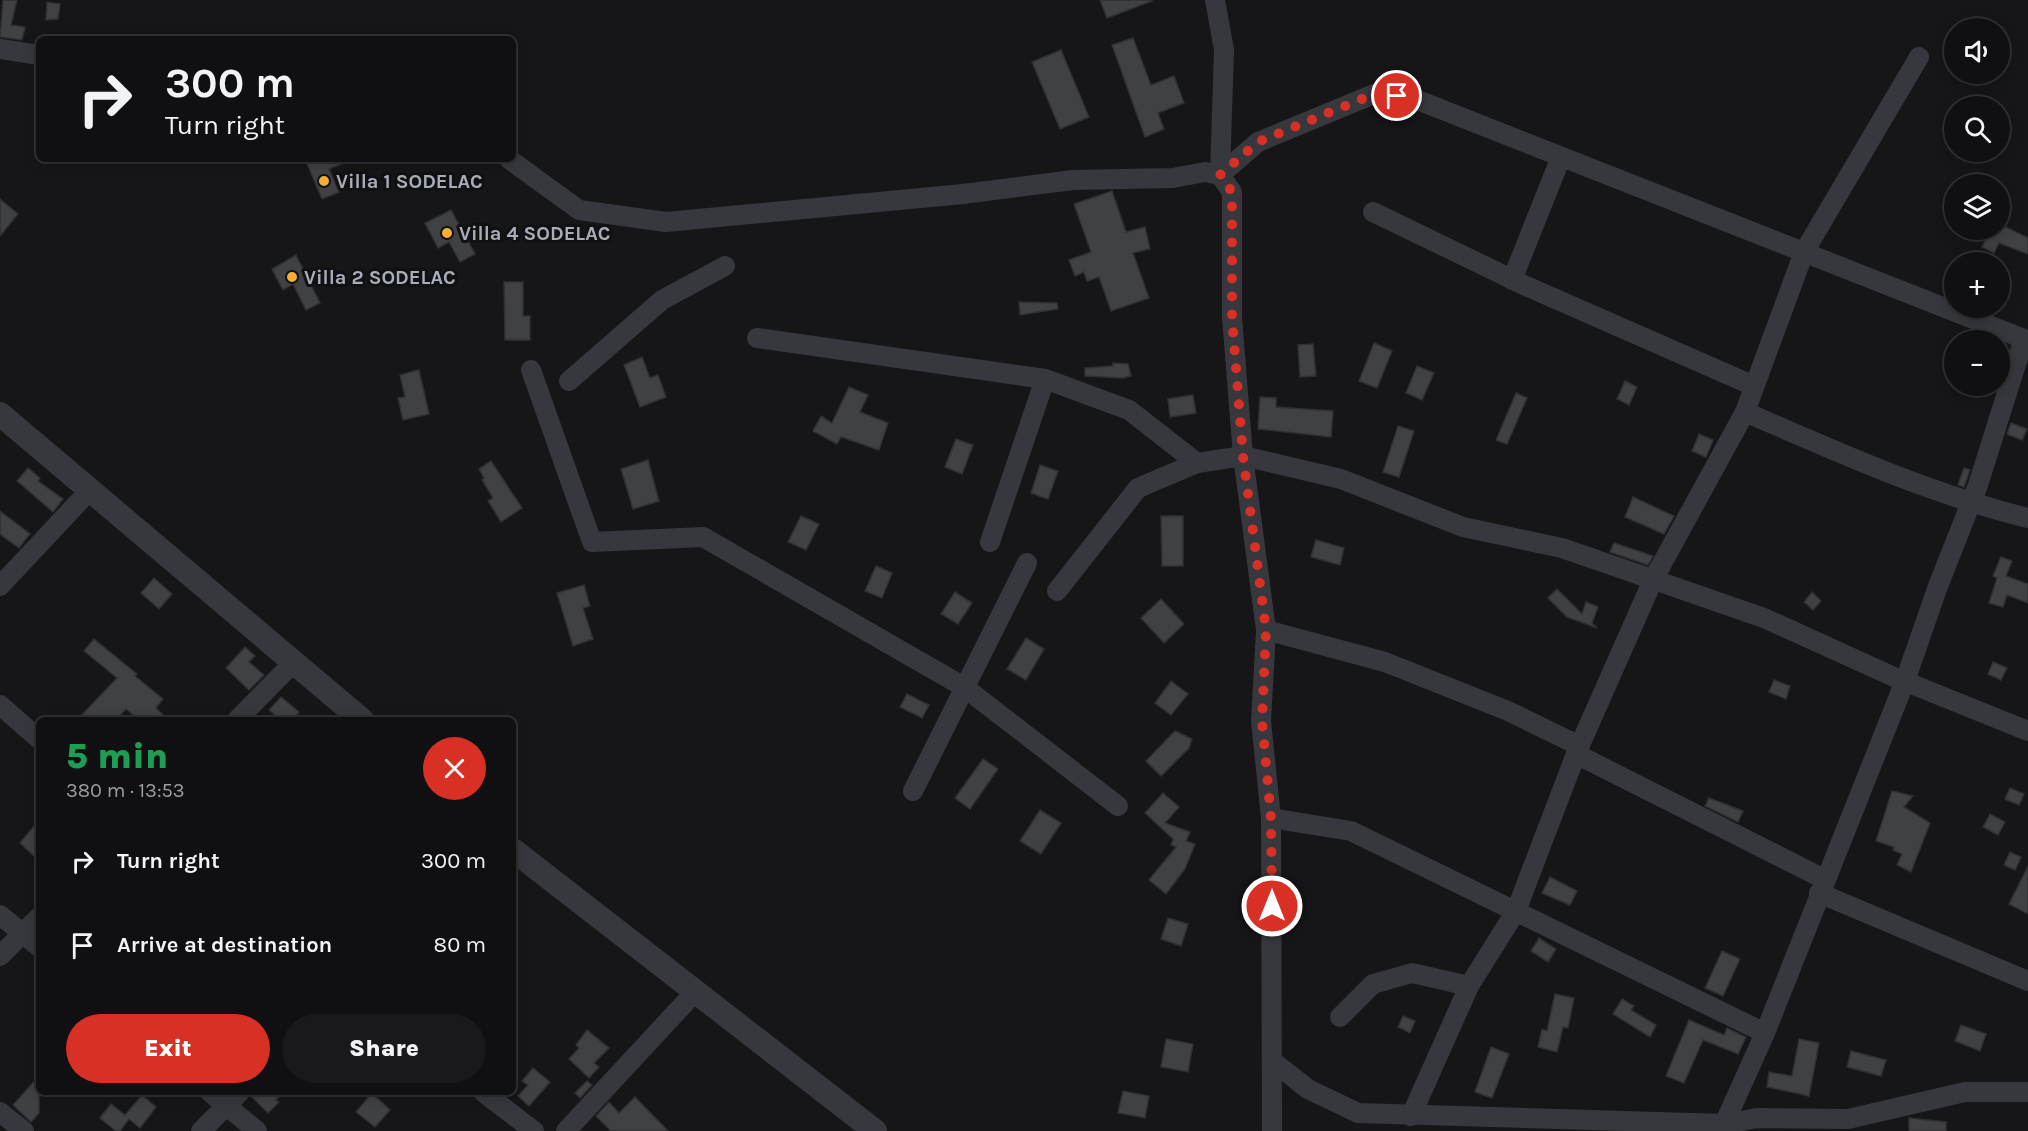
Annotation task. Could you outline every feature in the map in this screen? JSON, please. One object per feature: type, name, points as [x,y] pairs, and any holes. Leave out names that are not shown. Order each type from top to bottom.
[{"type":"street","points":[[1215,0],[1224,50],[1220,175],[1232,192],[1232,317],[1243,456],[1266,630],[1262,721],[1271,818],[1272,1131]]},
{"type":"street","points":[[0,49],[36,55]]},
{"type":"street","points":[[1411,1116],[1470,986],[1516,911],[1578,750],[1653,580],[1745,412],[1804,252],[1919,57]]},
{"type":"street","points":[[1220,175],[1258,142],[1379,92],[1415,99],[2024,339],[1971,504],[1938,586],[1905,681],[1850,824],[1821,886],[1765,1033],[1723,1127]]},
{"type":"street","points":[[1512,280],[1561,157]]},
{"type":"street","points":[[513,162],[579,210],[666,222],[963,194],[1073,180],[1173,178],[1205,172],[1220,175]]},
{"type":"street","points":[[1373,212],[1512,280],[1754,386]]},
{"type":"street","points":[[569,381],[662,300],[725,266]]},
{"type":"street","points":[[757,338],[1045,379],[1129,410],[1197,463]]},
{"type":"street","points":[[531,370],[592,542],[703,537],[964,687],[1118,806]]},
{"type":"street","points":[[990,542],[1045,379]]},
{"type":"street","points":[[1745,412],[1874,468],[1971,504],[2028,518]]},
{"type":"street","points":[[0,414],[359,717]]},
{"type":"street","points":[[1057,591],[1138,488],[1197,463],[1243,456],[1341,479],[1463,527],[1562,548],[1764,618],[1905,681],[2028,731]]},
{"type":"street","points":[[0,586],[90,490]]},
{"type":"street","points":[[913,791],[1027,563]]},
{"type":"street","points":[[1266,630],[1384,662],[1508,711],[1821,886],[2028,981]]},
{"type":"street","points":[[240,717],[295,661]]},
{"type":"street","points":[[0,705],[36,736]]},
{"type":"street","points":[[1271,818],[1351,831],[1765,1033]]},
{"type":"street","points":[[516,852],[874,1131]]},
{"type":"street","points":[[0,915],[36,945]]},
{"type":"street","points":[[0,956],[36,920]]},
{"type":"street","points":[[1340,1017],[1373,984],[1412,973],[1470,986]]},
{"type":"street","points":[[566,1131],[694,992]]},
{"type":"street","points":[[1272,1061],[1308,1089],[1358,1113],[1411,1116],[1723,1127],[1757,1118],[1848,1119],[1965,1092],[2028,1092]]},
{"type":"street","points":[[487,1095],[534,1131]]},
{"type":"street","points":[[201,1131],[233,1099],[257,1131]]},
{"type":"street","points":[[0,1112],[24,1131]]},
{"type":"building","points":[[3,0],[17,0],[11,25],[25,27],[22,40],[0,37]]},
{"type":"building","points":[[1100,0],[1152,0],[1152,1],[1107,18]]},
{"type":"building","points":[[47,2],[60,4],[58,19],[46,20]]},
{"type":"building","points":[[1133,38],[1151,85],[1174,76],[1184,103],[1158,113],[1164,129],[1145,137],[1112,45]]},
{"type":"building","points":[[1061,50],[1089,117],[1060,129],[1032,62]]},
{"type":"building","name":"Villa 1 SODELAC","points":[[306,162],[346,162],[329,169],[339,192],[322,199]]},
{"type":"building","points":[[1112,191],[1126,232],[1145,227],[1150,249],[1133,253],[1149,298],[1111,311],[1099,277],[1087,281],[1084,272],[1075,276],[1069,260],[1091,252],[1074,204]]},
{"type":"building","points":[[0,199],[18,214],[0,236]]},
{"type":"building","name":"Villa 4 SODELAC","points":[[451,210],[475,254],[460,262],[449,242],[438,248],[425,223]]},
{"type":"building","points":[[2010,229],[2028,238],[2028,254],[1999,243],[1994,252],[1982,247],[1986,240],[2010,240]]},
{"type":"building","name":"Villa 2 SODELAC","points":[[296,255],[320,303],[306,310],[293,284],[283,290],[272,269]]},
{"type":"building","points":[[504,282],[523,282],[523,316],[530,316],[530,340],[505,340]]},
{"type":"building","points":[[1019,302],[1057,303],[1058,309],[1020,315]]},
{"type":"building","points":[[1374,343],[1392,351],[1377,388],[1359,381]]},
{"type":"building","points":[[1313,344],[1316,376],[1300,377],[1298,345]]},
{"type":"building","points":[[642,357],[650,378],[658,375],[666,397],[640,407],[624,365]]},
{"type":"building","points":[[1113,363],[1128,364],[1131,376],[1122,378],[1085,376],[1085,368],[1113,366]]},
{"type":"building","points":[[1417,366],[1434,373],[1422,400],[1406,393]]},
{"type":"building","points":[[419,370],[429,414],[403,420],[398,398],[405,397],[400,375]]},
{"type":"building","points":[[1625,381],[1637,387],[1629,405],[1617,399]]},
{"type":"building","points":[[849,387],[868,395],[860,412],[888,423],[879,450],[841,437],[837,444],[813,431],[821,416],[832,423]]},
{"type":"building","points":[[1516,393],[1527,398],[1507,444],[1496,440]]},
{"type":"building","points":[[1193,395],[1196,413],[1170,417],[1168,399]]},
{"type":"building","points":[[1260,397],[1276,398],[1276,407],[1333,411],[1331,437],[1258,429]]},
{"type":"building","points":[[2011,423],[2027,429],[2022,440],[2007,434]]},
{"type":"building","points":[[1398,426],[1414,431],[1399,477],[1383,472]]},
{"type":"building","points":[[1699,434],[1713,440],[1706,457],[1692,451]]},
{"type":"building","points":[[956,439],[973,445],[962,474],[945,467]]},
{"type":"building","points":[[648,460],[659,501],[633,509],[621,469]]},
{"type":"building","points":[[491,461],[522,508],[501,522],[488,501],[493,498],[482,480],[484,478],[479,469]]},
{"type":"building","points":[[1040,465],[1058,471],[1048,499],[1031,493]]},
{"type":"building","points":[[28,468],[40,478],[38,481],[63,499],[53,512],[17,481]]},
{"type":"building","points":[[1964,468],[1970,470],[1964,487],[1958,485]]},
{"type":"building","points":[[1633,497],[1674,516],[1664,534],[1625,517]]},
{"type":"building","points":[[0,511],[30,534],[19,548],[0,534]]},
{"type":"building","points":[[801,516],[819,524],[806,550],[788,542]]},
{"type":"building","points":[[1161,516],[1183,516],[1183,566],[1162,566]]},
{"type":"building","points":[[1316,540],[1344,548],[1340,565],[1311,557]]},
{"type":"building","points":[[1614,543],[1653,556],[1648,565],[1610,552]]},
{"type":"building","points":[[2001,557],[2012,561],[2006,576],[2028,584],[2028,603],[2007,595],[2003,607],[1989,603],[1997,578],[1993,576]]},
{"type":"building","points":[[876,566],[892,573],[882,598],[865,591]]},
{"type":"building","points":[[154,578],[172,594],[159,609],[141,593]]},
{"type":"building","points":[[584,585],[590,606],[583,608],[593,639],[573,646],[557,593]]},
{"type":"building","points":[[1557,589],[1582,614],[1586,602],[1598,607],[1592,623],[1597,628],[1567,617],[1548,598]]},
{"type":"building","points":[[955,592],[972,603],[958,624],[941,614]]},
{"type":"building","points":[[1812,592],[1821,601],[1813,610],[1804,602]]},
{"type":"building","points":[[1161,599],[1184,624],[1164,643],[1141,618]]},
{"type":"building","points":[[1026,638],[1044,649],[1026,680],[1007,669]]},
{"type":"building","points":[[94,639],[137,674],[135,676],[163,699],[156,708],[165,717],[135,717],[126,709],[119,717],[80,717],[117,678],[84,651]]},
{"type":"building","points":[[245,647],[255,656],[249,662],[264,675],[249,690],[226,668]]},
{"type":"building","points":[[1993,662],[2007,668],[2001,680],[1988,674]]},
{"type":"building","points":[[1774,680],[1790,686],[1786,699],[1769,692]]},
{"type":"building","points":[[1171,681],[1188,694],[1171,715],[1155,703]]},
{"type":"building","points":[[907,694],[929,705],[922,718],[900,707]]},
{"type":"building","points":[[281,697],[299,712],[295,717],[277,717],[269,710]]},
{"type":"building","points":[[1175,731],[1192,739],[1189,748],[1161,776],[1146,761]]},
{"type":"building","points":[[983,759],[998,769],[970,809],[955,798]]},
{"type":"building","points":[[2010,788],[2024,794],[2019,805],[2005,799]]},
{"type":"building","points":[[1892,791],[1913,796],[1904,807],[1930,823],[1911,872],[1897,865],[1902,854],[1893,850],[1894,847],[1876,841]]},
{"type":"building","points":[[1163,793],[1179,807],[1165,823],[1190,832],[1186,841],[1195,844],[1185,869],[1166,894],[1149,880],[1176,847],[1171,845],[1173,839],[1145,813]]},
{"type":"building","points":[[1709,798],[1743,811],[1738,822],[1705,806]]},
{"type":"building","points":[[1040,810],[1061,823],[1041,854],[1020,841]]},
{"type":"building","points":[[1990,814],[2005,822],[1998,835],[1983,827]]},
{"type":"building","points":[[36,824],[36,858],[20,843]]},
{"type":"building","points":[[2010,852],[2021,857],[2015,870],[2004,865]]},
{"type":"building","points":[[2028,866],[2028,914],[2009,904]]},
{"type":"building","points":[[1550,877],[1577,891],[1570,905],[1542,893]]},
{"type":"building","points":[[1168,918],[1188,924],[1181,946],[1161,939]]},
{"type":"building","points":[[1539,938],[1556,949],[1548,962],[1531,951]]},
{"type":"building","points":[[1722,951],[1740,959],[1723,996],[1705,988]]},
{"type":"building","points":[[1555,994],[1574,998],[1568,1028],[1563,1027],[1557,1052],[1538,1047],[1542,1029],[1547,1031]]},
{"type":"building","points":[[1622,999],[1634,1006],[1631,1010],[1656,1025],[1650,1037],[1613,1014]]},
{"type":"building","points":[[1403,1016],[1415,1021],[1410,1033],[1398,1027]]},
{"type":"building","points":[[1689,1020],[1724,1035],[1727,1028],[1746,1037],[1738,1054],[1703,1040],[1684,1083],[1666,1076]]},
{"type":"building","points":[[1961,1025],[1986,1034],[1980,1051],[1955,1041]]},
{"type":"building","points":[[587,1030],[609,1048],[594,1063],[599,1067],[589,1078],[569,1059],[579,1048],[576,1045]]},
{"type":"building","points":[[1166,1039],[1193,1044],[1188,1072],[1161,1067]]},
{"type":"building","points":[[1799,1039],[1819,1043],[1809,1096],[1767,1087],[1769,1072],[1792,1076]]},
{"type":"building","points":[[1491,1047],[1509,1054],[1492,1098],[1475,1092]]},
{"type":"building","points":[[1851,1051],[1886,1060],[1881,1076],[1847,1067]]},
{"type":"building","points":[[533,1068],[550,1082],[529,1106],[518,1096],[528,1085],[522,1081]]},
{"type":"building","points":[[36,1079],[39,1113],[31,1122],[13,1105]]},
{"type":"building","points":[[587,1081],[592,1085],[580,1098],[575,1093]]},
{"type":"building","points":[[1123,1091],[1149,1096],[1145,1118],[1118,1113]]},
{"type":"building","points":[[142,1095],[156,1107],[140,1128],[129,1119],[120,1131],[116,1131],[100,1118],[111,1104],[125,1115]]},
{"type":"building","points":[[280,1095],[276,1100],[279,1102],[268,1113],[251,1096]]},
{"type":"building","points":[[370,1095],[374,1095],[390,1110],[375,1127],[356,1112]]},
{"type":"building","points":[[635,1097],[668,1131],[611,1131],[596,1116],[609,1102],[619,1113]]},
{"type":"building","points":[[1909,1118],[1946,1122],[1946,1131],[1909,1131]]},
{"type":"place","name":"Villa 1 SODELAC","points":[[324,181]]},
{"type":"place","name":"Villa 4 SODELAC","points":[[447,233]]},
{"type":"place","name":"Villa 2 SODELAC","points":[[292,277]]},
{"type":"route","points":[[1272,906],[1271,818],[1262,721],[1266,630],[1243,456],[1232,317],[1232,192],[1220,175],[1258,142],[1379,92],[1397,96]]}]
